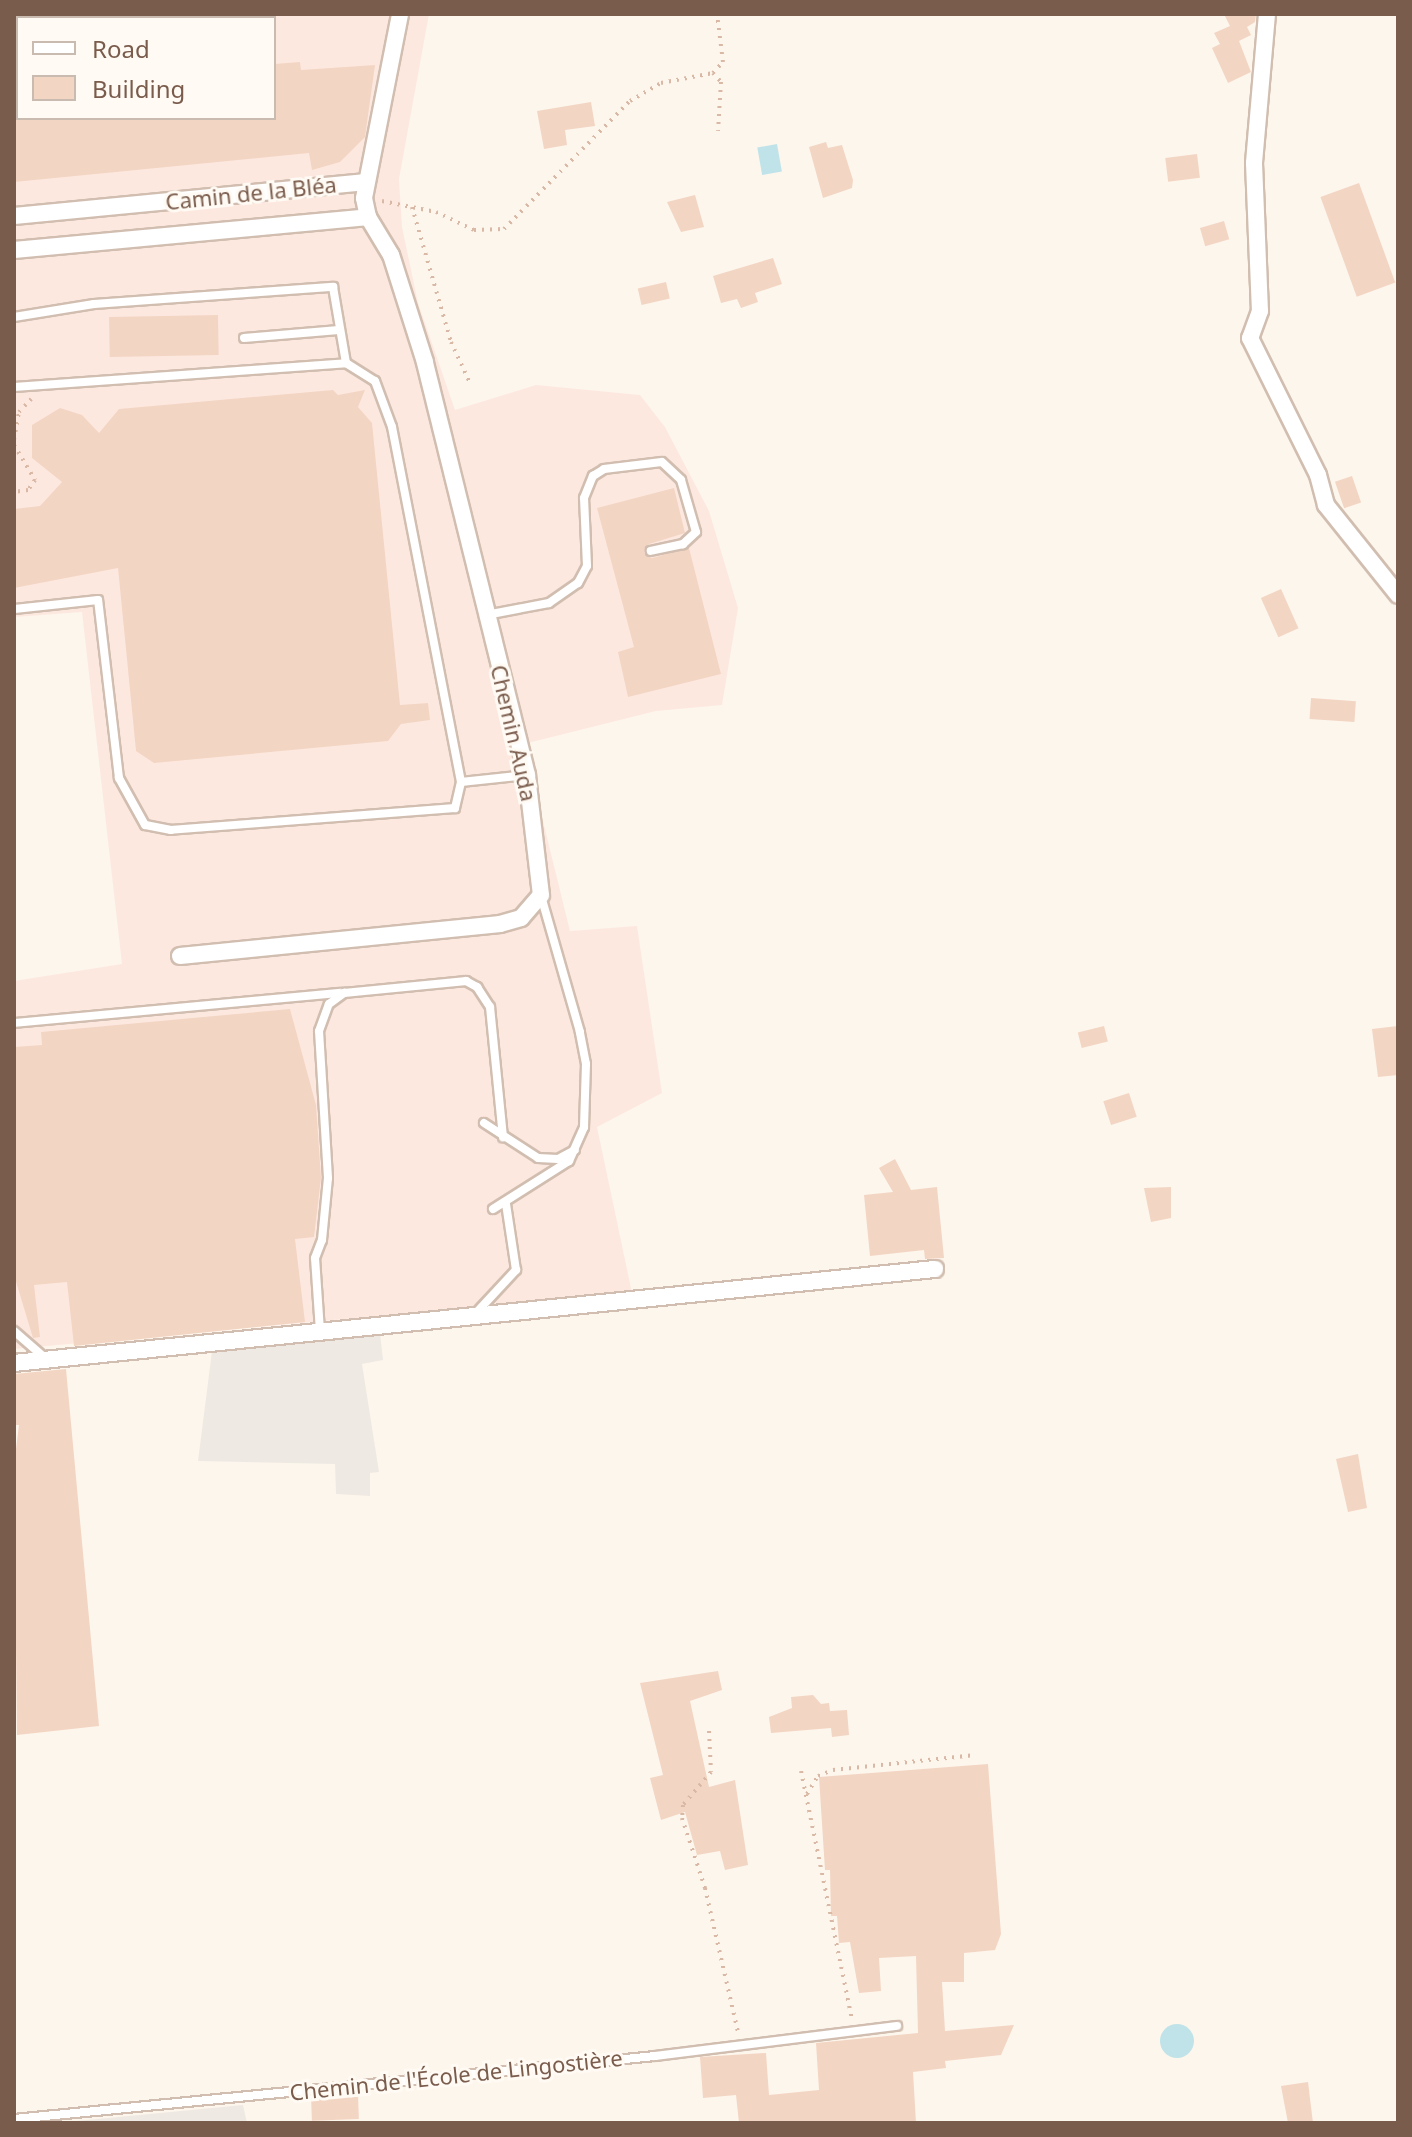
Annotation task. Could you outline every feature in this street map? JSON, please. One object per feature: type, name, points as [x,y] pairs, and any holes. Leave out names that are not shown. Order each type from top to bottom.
[{"type":"street","name":"Camin de la Bléa","points":[[14,216],[365,190],[400,14]]},
{"type":"street","points":[[1267,14],[1254,163],[1260,311],[1250,338],[1318,475],[1326,505],[1398,595]]},
{"type":"street","name":"Chemin Auda","points":[[365,190],[368,217],[391,255],[425,362],[485,615],[527,775],[541,895]]},
{"type":"street","name":"Camin de la Bléa","points":[[14,250],[368,217]]},
{"type":"street","points":[[180,956],[500,924],[521,918],[541,895]]},
{"type":"street","points":[[14,1363],[935,1269]]},
{"type":"lane","points":[[15,316],[94,304],[333,287],[346,363]]},
{"type":"lane","points":[[244,338],[339,330]]},
{"type":"lane","points":[[14,387],[346,363],[375,381],[392,427],[461,782],[455,808],[171,830],[145,825],[119,778],[98,600],[14,609]]},
{"type":"lane","points":[[485,615],[549,603],[578,583],[587,566],[584,498],[593,476],[604,469],[662,462],[681,480],[696,532],[683,544],[651,551]]},
{"type":"lane","points":[[461,782],[527,775]]},
{"type":"lane","points":[[493,1209],[506,1204],[562,1166],[576,1150],[584,1127],[586,1064],[541,895]]},
{"type":"lane","points":[[14,1023],[466,981],[480,990],[490,1007],[503,1137]]},
{"type":"lane","points":[[320,1331],[315,1258],[322,1240],[328,1178],[319,1031],[325,1010],[344,993]]},
{"type":"lane","points":[[484,1123],[544,1159],[576,1150]]},
{"type":"lane","points":[[474,1315],[516,1270],[506,1204]]},
{"type":"lane","points":[[14,1331],[47,1360]]},
{"type":"lane","name":"Chemin de l'École de Lingostière","points":[[14,2119],[897,2026]]},
{"type":"path","points":[[365,190],[474,230],[504,229],[630,101],[661,83],[713,73],[723,62],[717,14]]},
{"type":"path","points":[[713,73],[721,82],[718,131]]},
{"type":"path","points":[[412,206],[451,342],[470,383]]},
{"type":"path","points":[[14,492],[28,490],[35,480],[14,442],[19,412],[34,396]]},
{"type":"path","points":[[709,1731],[711,1772],[683,1805],[682,1818],[705,1888],[739,2043]]},
{"type":"path","points":[[806,1796],[818,1776],[833,1770],[975,1755]]},
{"type":"path","points":[[801,1771],[854,2030]]},
{"type":"shaded area","points":[[14,14],[429,14],[399,179],[402,227],[418,303],[455,410],[536,385],[640,395],[665,427],[709,511],[738,608],[722,705],[656,711],[524,744],[570,931],[637,926],[662,1093],[597,1127],[632,1293],[14,1349],[14,981],[122,964],[82,612],[14,617]]},
{"type":"shaded area","points":[[380,1333],[383,1360],[362,1364],[379,1472],[370,1473],[370,1496],[336,1494],[335,1464],[198,1461],[212,1351]]},
{"type":"shaded area","points":[[243,2105],[247,2123],[56,2123]]},
{"type":"water","points":[[777,144],[782,172],[762,175],[757,147]]},
{"type":"water","points":[[1177,2024],[1189,2029],[1194,2041],[1189,2053],[1177,2058],[1165,2053],[1160,2041],[1165,2029]]},
{"type":"building","points":[[1224,14],[1256,14],[1255,22],[1247,27],[1251,35],[1239,41],[1251,72],[1228,83],[1212,48],[1220,44],[1214,33],[1230,26]]},
{"type":"building","points":[[300,62],[301,70],[375,65],[365,137],[340,162],[312,170],[309,153],[14,182],[14,118],[276,120],[276,64]]},
{"type":"building","points":[[591,102],[595,126],[565,130],[567,145],[544,149],[537,111]]},
{"type":"building","points":[[826,142],[828,148],[842,145],[853,180],[852,188],[823,198],[809,147]]},
{"type":"building","points":[[1197,154],[1200,178],[1168,182],[1165,158]]},
{"type":"building","points":[[1359,183],[1395,283],[1357,297],[1320,197]]},
{"type":"building","points":[[695,195],[704,227],[681,232],[667,202]]},
{"type":"building","points":[[1224,221],[1229,239],[1205,246],[1200,228]]},
{"type":"building","points":[[773,258],[782,284],[755,293],[758,302],[741,308],[737,299],[721,303],[713,276]]},
{"type":"building","points":[[666,282],[670,299],[642,305],[638,289]]},
{"type":"building","points":[[218,315],[219,355],[110,357],[109,317]]},
{"type":"building","points":[[333,390],[338,395],[365,390],[358,407],[372,423],[400,705],[428,703],[430,720],[401,724],[388,741],[154,763],[136,751],[118,568],[14,588],[14,509],[40,506],[62,482],[32,458],[32,425],[60,408],[82,415],[99,433],[119,409]]},
{"type":"building","points":[[1352,476],[1361,502],[1344,508],[1335,482]]},
{"type":"building","points":[[674,488],[685,533],[649,544],[644,553],[652,558],[689,548],[721,674],[628,697],[618,652],[634,647],[597,508]]},
{"type":"building","points":[[1281,589],[1298,628],[1278,637],[1261,598]]},
{"type":"building","points":[[1311,698],[1356,701],[1354,722],[1310,719]]},
{"type":"building","points":[[290,1009],[316,1105],[321,1178],[314,1237],[295,1239],[305,1322],[74,1346],[67,1282],[34,1285],[40,1337],[33,1338],[14,1275],[14,1047],[42,1045],[41,1032]]},
{"type":"building","points":[[1104,1026],[1108,1042],[1082,1048],[1078,1033]]},
{"type":"building","points":[[1398,1026],[1398,1075],[1378,1077],[1372,1029]]},
{"type":"building","points":[[1129,1093],[1137,1117],[1111,1125],[1103,1101]]},
{"type":"building","points":[[895,1159],[911,1190],[937,1187],[944,1258],[925,1259],[924,1250],[870,1256],[864,1195],[893,1192],[879,1168]]},
{"type":"building","points":[[1171,1187],[1171,1218],[1151,1222],[1144,1188]]},
{"type":"building","points":[[66,1369],[99,1726],[17,1735],[14,1465],[19,1425],[14,1425],[14,1374]]},
{"type":"building","points":[[1358,1454],[1367,1508],[1348,1512],[1336,1459]]},
{"type":"building","points":[[718,1671],[722,1690],[690,1701],[709,1787],[735,1780],[748,1865],[725,1870],[720,1851],[697,1855],[685,1812],[661,1820],[650,1778],[663,1775],[640,1683]]},
{"type":"building","points":[[813,1695],[821,1704],[829,1703],[830,1711],[847,1710],[849,1735],[832,1737],[831,1728],[771,1733],[769,1717],[792,1708],[791,1697]]},
{"type":"building","points":[[988,1764],[1001,1934],[995,1950],[964,1953],[964,1982],[942,1982],[945,2031],[1014,2025],[1001,2055],[945,2061],[946,2068],[913,2072],[916,2123],[739,2123],[736,2095],[703,2098],[700,2057],[766,2053],[769,2095],[819,2090],[816,2043],[918,2033],[916,1956],[879,1958],[881,1991],[859,1993],[850,1942],[839,1943],[837,1916],[831,1916],[830,1870],[825,1870],[819,1777]]},
{"type":"building","points":[[1308,2082],[1313,2123],[1288,2123],[1281,2086]]},
{"type":"building","points":[[358,2094],[359,2119],[312,2121],[311,2096]]}]
